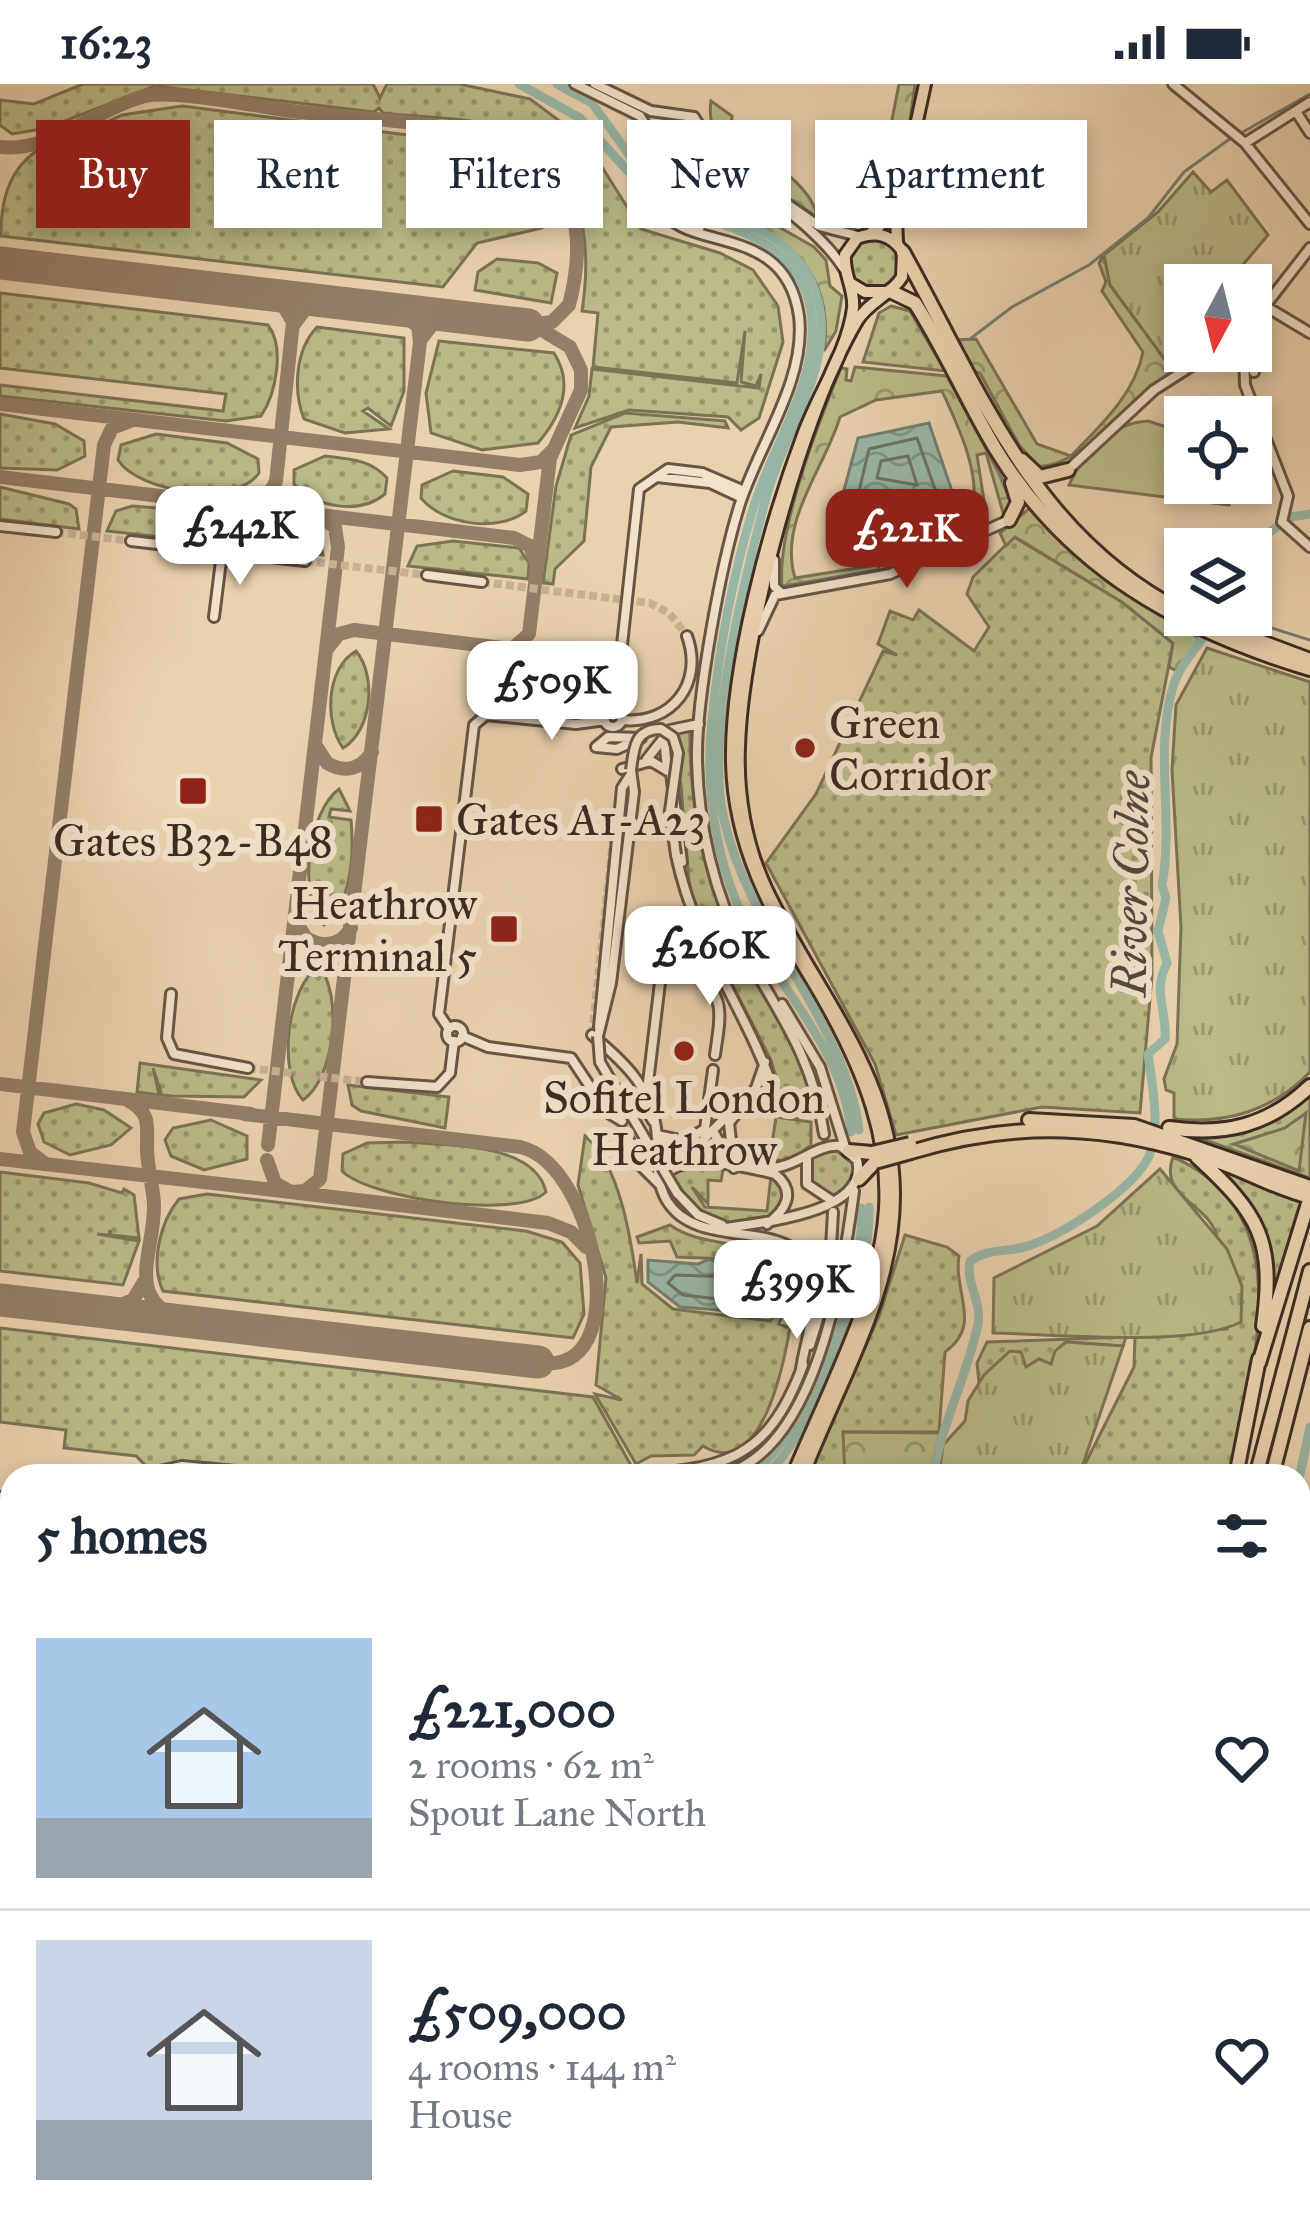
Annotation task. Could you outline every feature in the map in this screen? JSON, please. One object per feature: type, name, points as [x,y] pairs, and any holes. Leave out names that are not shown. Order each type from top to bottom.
[{"type":"highway","points":[[900,248],[1000,439],[1077,535],[1123,574],[1164,600]]},
{"type":"highway","points":[[888,291],[915,303],[985,430],[1018,498],[1009,520]]},
{"type":"highway","points":[[985,430],[1028,495],[1084,555],[1141,599],[1164,609]]},
{"type":"highway","points":[[1000,439],[1040,477],[1068,470]]},
{"type":"highway","points":[[1225,636],[1310,669]]},
{"type":"highway","points":[[1230,636],[1310,660]]},
{"type":"highway","points":[[1119,1128],[1176,1138],[1239,1129],[1271,1116],[1308,1089]]},
{"type":"highway","points":[[847,1149],[874,1158],[1015,1129],[1134,1126],[1304,1190]]},
{"type":"highway","points":[[1176,1138],[1238,1194],[1262,1238],[1268,1280],[1259,1363]]},
{"type":"highway","points":[[1196,1156],[1304,1190]]},
{"type":"highway","points":[[856,1184],[874,1158]]},
{"type":"highway","points":[[1238,1464],[1304,1190]]},
{"type":"highway","points":[[1259,1464],[1310,1271]]},
{"type":"highway","points":[[1275,1464],[1310,1328]]},
{"type":"main road","points":[[797,1464],[869,1295],[885,1227],[885,1167],[873,1102],[858,1062],[771,913],[748,858],[735,797],[733,735],[772,530],[852,312],[846,252],[891,210],[922,84]]},
{"type":"main road","points":[[808,1464],[878,1299],[892,1235],[894,1178],[890,1140],[868,1067],[778,912],[748,833],[739,746],[774,553],[802,454],[855,324],[902,277],[896,218],[922,84]]},
{"type":"main road","points":[[865,235],[900,248]]},
{"type":"main road","points":[[847,277],[865,292],[888,291]]},
{"type":"street","points":[[574,84],[643,120]]},
{"type":"street","points":[[595,84],[651,111],[696,120]]},
{"type":"street","points":[[1173,84],[1245,143],[1310,224]]},
{"type":"street","points":[[1245,143],[1310,102]]},
{"type":"street","points":[[1297,113],[1310,133]]},
{"type":"street","points":[[667,120],[676,114]]},
{"type":"street","points":[[791,207],[836,233],[865,235]]},
{"type":"street","points":[[791,217],[818,235],[847,277]]},
{"type":"street","points":[[691,228],[756,251],[777,268],[791,290],[799,322],[793,367],[743,495],[699,727],[698,779],[712,865],[735,930],[809,1064],[824,1134]]},
{"type":"street","points":[[700,228],[717,237]]},
{"type":"street","points":[[1272,297],[1310,248]]},
{"type":"street","points":[[1272,310],[1310,333]]},
{"type":"street","points":[[1068,470],[1154,391],[1183,372]]},
{"type":"street","points":[[1272,461],[1288,496],[1282,519],[1287,530],[1310,547]]},
{"type":"street","points":[[617,1121],[595,1105],[595,1094],[571,1058],[458,1039],[440,1014],[474,725],[486,716],[582,724],[605,720],[614,710],[639,489],[654,477],[678,476],[711,480],[743,495]]},
{"type":"street","points":[[757,632],[772,597],[781,593],[890,574],[1009,520]]},
{"type":"street","points":[[0,526],[56,532]]},
{"type":"street","points":[[131,541],[305,561]]},
{"type":"street","points":[[214,617],[222,553]]},
{"type":"street","points":[[774,553],[774,586],[781,593]]},
{"type":"street","points":[[427,575],[482,582]]},
{"type":"street","points":[[605,720],[614,727],[622,720],[654,717],[680,698],[692,668],[687,636]]},
{"type":"street","points":[[614,710],[622,720]]},
{"type":"street","points":[[699,727],[677,727],[662,737],[633,768],[622,788],[597,1034],[600,1062],[677,1193],[698,1216],[730,1227]]},
{"type":"street","points":[[633,768],[634,744],[644,733],[661,730],[673,737],[678,753],[670,811],[676,856],[705,952],[783,1105],[801,1112],[821,1108]]},
{"type":"street","points":[[621,742],[662,737]]},
{"type":"street","points":[[662,737],[667,770],[677,790],[680,876]]},
{"type":"street","points":[[633,768],[667,770]]},
{"type":"street","points":[[675,913],[705,952]]},
{"type":"street","points":[[645,1096],[664,958],[671,943],[664,927],[650,931]]},
{"type":"street","points":[[671,943],[695,942]]},
{"type":"street","points":[[664,958],[710,984],[721,1002],[715,1055]]},
{"type":"street","points":[[171,994],[166,1038],[174,1054],[248,1068]]},
{"type":"street","points":[[749,1464],[788,1423],[838,1294],[860,1166],[847,1149],[811,1048],[773,994]]},
{"type":"street","points":[[597,1034],[645,1096],[656,1130],[660,1185]]},
{"type":"street","points":[[368,1082],[437,1087],[450,1073],[458,1039]]},
{"type":"street","points":[[765,1063],[727,1132],[736,1155],[782,1167],[825,1145],[847,1149]]},
{"type":"street","points":[[656,1130],[683,1142],[707,1125],[713,1070]]},
{"type":"street","points":[[657,1148],[676,1156],[742,1106]]},
{"type":"street","points":[[712,1129],[729,1167]]},
{"type":"street","points":[[656,1130],[643,1143],[632,1145],[675,1213],[721,1237],[777,1239]]},
{"type":"street","points":[[704,1139],[721,1151]]},
{"type":"street","points":[[809,1156],[807,1184],[817,1196],[834,1200],[849,1222]]},
{"type":"street","points":[[660,1185],[678,1163],[770,1173],[786,1185],[784,1210],[764,1226]]},
{"type":"street","points":[[706,1229],[764,1226],[834,1200],[856,1184]]},
{"type":"street","points":[[717,1464],[749,1450],[777,1422],[801,1369],[829,1283],[832,1212]]},
{"type":"street","points":[[691,1224],[777,1239],[798,1253],[814,1282],[801,1369]]},
{"type":"green space","points":[[83,84],[373,84],[380,98],[387,84],[459,84],[530,99],[558,120],[460,120],[155,86],[68,120],[36,120],[36,130],[12,134],[0,125],[0,100],[34,104]]},
{"type":"green space","points":[[899,84],[915,84],[910,120],[892,120]]},
{"type":"green space","points":[[711,101],[732,116],[732,120],[711,120]]},
{"type":"green space","points":[[182,106],[291,120],[214,120],[214,228],[382,228],[382,132],[406,135],[406,228],[542,228],[477,243],[443,287],[1,236],[12,178],[34,153],[36,228],[190,228],[190,120],[111,120]]},
{"type":"green space","points":[[603,169],[627,207],[627,228],[720,253],[753,270],[778,306],[783,342],[759,418],[741,430],[728,417],[629,410],[575,428],[589,396],[592,369],[759,388],[761,374],[756,386],[741,382],[745,331],[737,383],[593,367],[598,313],[582,311],[583,229],[603,228]]},
{"type":"green space","points":[[1193,172],[1211,192],[1227,180],[1268,235],[1244,264],[1164,264],[1164,358],[1110,285],[1104,255],[1158,212]]},
{"type":"green space","points":[[791,178],[805,192],[815,216],[791,200]]},
{"type":"green space","points":[[758,228],[781,228],[814,247],[826,260],[830,286],[842,296],[836,331],[824,351],[820,294],[795,253]]},
{"type":"green space","points":[[874,239],[891,247],[899,264],[891,281],[874,289],[857,281],[849,264],[857,247]]},
{"type":"green space","points":[[1104,255],[1110,285],[1164,358],[1164,372],[1174,372],[1071,456],[1124,395],[1143,352],[1102,291],[1106,282],[1099,263]]},
{"type":"green space","points":[[497,259],[538,263],[557,273],[551,303],[475,290],[478,272]]},
{"type":"green space","points":[[0,293],[268,325],[277,358],[271,396],[261,416],[226,421],[0,396],[0,385],[223,411],[226,394],[0,368]]},
{"type":"green space","points":[[891,306],[910,311],[945,371],[863,362],[879,313]]},
{"type":"green space","points":[[317,327],[404,338],[404,391],[391,426],[368,408],[363,411],[389,429],[345,433],[304,419],[298,371],[304,347]]},
{"type":"green space","points":[[976,339],[1037,444],[1071,456],[1038,466],[1019,445],[980,373],[968,370],[953,340]]},
{"type":"green space","points":[[439,341],[554,353],[563,376],[562,400],[538,443],[482,450],[431,433],[426,393]]},
{"type":"green space","points":[[855,367],[947,376],[1015,503],[1004,516],[986,453],[977,455],[988,527],[897,567],[911,538],[930,537],[972,515],[974,483],[967,451],[942,391],[876,400],[840,417],[798,515],[791,557],[795,578],[877,565],[881,572],[782,587],[786,536],[811,446],[841,368],[847,369],[846,380],[851,381]]},
{"type":"green space","points":[[625,413],[725,421],[728,428],[678,422],[611,427],[591,467],[584,541],[555,569],[553,584],[543,583],[556,486],[571,435]]},
{"type":"green space","points":[[0,414],[55,424],[84,441],[85,456],[57,470],[0,468]]},
{"type":"green space","points":[[1135,423],[1164,426],[1164,497],[1069,485],[1100,442]]},
{"type":"green space","points":[[156,434],[227,443],[258,459],[259,473],[247,484],[210,492],[145,480],[118,460],[121,445]]},
{"type":"green space","points":[[325,456],[374,467],[387,478],[385,494],[351,506],[314,499],[294,484],[294,470]]},
{"type":"green space","points":[[453,471],[503,477],[528,494],[526,511],[486,524],[443,515],[421,498],[422,485]]},
{"type":"green space","points":[[0,487],[69,504],[76,509],[79,529],[0,519]]},
{"type":"green space","points":[[132,506],[268,517],[319,535],[323,555],[107,531],[116,511]]},
{"type":"green space","points":[[1031,507],[1106,581],[1164,617],[1164,636],[1122,602],[1015,537],[1006,546],[1000,533]]},
{"type":"green space","points":[[1014,537],[1122,602],[1173,643],[1151,758],[1152,976],[1140,1113],[1042,1107],[896,1135],[875,1064],[766,863],[816,794],[883,651],[897,655],[878,644],[890,611],[913,620],[919,610],[974,651],[989,627],[967,594],[973,577]]},
{"type":"green space","points":[[453,541],[519,548],[529,563],[528,579],[408,566],[417,546]]},
{"type":"green space","points":[[1164,636],[1199,638],[1177,671],[1169,667],[1173,643]]},
{"type":"green space","points":[[1207,648],[1310,682],[1310,1072],[1280,1096],[1248,1112],[1194,1120],[1174,1119],[1174,1093],[1166,1090],[1164,1079],[1177,1044],[1181,927],[1172,770],[1176,705]]},
{"type":"green space","points":[[356,651],[367,674],[368,702],[360,729],[343,748],[333,724],[331,696],[339,670]]},
{"type":"green space","points":[[690,732],[697,822],[711,881],[746,965],[800,1061],[812,1097],[808,1105],[788,1100],[779,1088],[771,1060],[699,920],[689,882],[681,785],[668,737]]},
{"type":"green space","points":[[339,789],[350,811],[331,809],[329,817],[351,820],[351,862],[346,891],[324,925],[311,895],[310,855],[320,816]]},
{"type":"green space","points":[[319,966],[331,996],[332,1036],[322,1074],[303,1100],[290,1070],[289,1030],[299,992]]},
{"type":"green space","points":[[140,1063],[261,1080],[244,1097],[162,1095],[153,1068],[159,1095],[137,1092]]},
{"type":"green space","points":[[348,1085],[449,1097],[445,1128],[361,1111],[352,1105]]},
{"type":"green space","points":[[1310,1091],[1310,1178],[1197,1137],[1257,1127]]},
{"type":"green space","points":[[76,1104],[104,1110],[131,1128],[111,1145],[70,1155],[44,1142],[38,1124],[44,1113]]},
{"type":"green space","points":[[1306,1113],[1299,1171],[1234,1144],[1285,1128]]},
{"type":"green space","points":[[776,1117],[811,1122],[811,1145],[787,1164],[770,1157]]},
{"type":"green space","points":[[211,1120],[247,1136],[247,1159],[204,1170],[171,1156],[165,1140],[173,1128]]},
{"type":"green space","points":[[585,1136],[615,1183],[637,1283],[641,1254],[642,1284],[673,1309],[770,1321],[786,1303],[779,1324],[790,1328],[775,1390],[755,1433],[741,1448],[723,1453],[703,1446],[694,1455],[651,1456],[636,1464],[595,1394],[622,1400],[596,1385],[606,1278],[578,1185]]},
{"type":"green space","points":[[406,1142],[507,1155],[538,1176],[546,1192],[506,1204],[444,1202],[382,1190],[342,1171],[343,1154],[367,1143]]},
{"type":"green space","points":[[831,1149],[847,1156],[854,1172],[847,1188],[831,1195],[815,1188],[808,1172],[815,1156]]},
{"type":"green space","points":[[1173,1157],[1214,1183],[1240,1216],[1254,1255],[1259,1298],[1256,1343],[1234,1464],[1085,1464],[1134,1367],[1135,1336],[1227,1329],[1216,1233],[1177,1190],[1170,1170]]},
{"type":"green space","points":[[696,1166],[723,1170],[721,1181],[708,1180],[708,1204],[692,1187],[705,1207],[767,1211],[771,1176],[786,1195],[782,1208],[753,1222],[724,1221],[697,1207],[677,1182],[671,1185],[697,1220],[676,1205],[667,1184],[672,1171]]},
{"type":"green space","points":[[1160,1169],[1227,1249],[1242,1286],[1241,1322],[1218,1330],[1156,1337],[993,1333],[994,1278],[1097,1226]]},
{"type":"green space","points":[[1217,1169],[1303,1200],[1272,1300],[1260,1228],[1244,1198]]},
{"type":"green space","points":[[0,1172],[89,1183],[122,1193],[124,1189],[134,1195],[139,1238],[111,1235],[110,1230],[109,1235],[97,1234],[139,1241],[123,1285],[0,1271]]},
{"type":"green space","points":[[207,1194],[526,1231],[562,1242],[580,1263],[584,1314],[573,1338],[163,1291],[157,1256],[167,1219],[179,1199]]},
{"type":"green space","points":[[670,1225],[775,1261],[677,1257],[670,1241],[639,1243],[637,1237]]},
{"type":"green space","points":[[905,1235],[947,1247],[959,1256],[965,1320],[956,1342],[945,1352],[939,1432],[844,1432],[845,1464],[814,1464],[879,1316]]},
{"type":"green space","points":[[0,1328],[593,1397],[630,1464],[144,1464],[136,1456],[64,1448],[66,1430],[0,1422]]},
{"type":"green space","points":[[1126,1337],[1123,1346],[1066,1342],[1052,1365],[994,1371],[979,1383],[977,1363],[987,1342]]},
{"type":"green space","points":[[1066,1342],[1123,1346],[1083,1464],[941,1464],[943,1445],[965,1421],[968,1401],[984,1375],[1010,1351],[1021,1352],[1026,1367],[1039,1359],[1051,1364],[1055,1351]]},
{"type":"green space","points":[[843,1432],[940,1433],[932,1464],[844,1464]]},
{"type":"water","points":[[929,423],[955,500],[928,513],[841,501],[858,438]]},
{"type":"water","points":[[710,1259],[732,1266],[777,1269],[782,1281],[772,1314],[680,1307],[648,1282],[648,1260],[698,1264]]},
{"type":"waterway","points":[[519,84],[580,118],[627,170]]},
{"type":"waterway","points":[[557,84],[592,103],[627,152]]},
{"type":"waterway","points":[[1241,133],[1310,94]]},
{"type":"waterway","points":[[970,339],[1012,307],[1089,265],[1148,218],[1184,172],[1231,138]]},
{"type":"waterway","points":[[731,228],[771,248],[796,273],[812,316],[812,344],[798,399],[754,506],[733,585],[715,693],[710,749],[713,808],[733,894],[759,947],[829,1057],[851,1132]]},
{"type":"waterway","points":[[755,228],[789,251],[811,281],[820,308],[821,335],[808,390],[766,498],[739,609],[720,733],[721,804],[749,891],[834,1049],[859,1130]]},
{"type":"waterway","points":[[997,469],[1012,505]]},
{"type":"waterway","name":"River Colne","points":[[1272,531],[1291,517],[1310,514]]},
{"type":"waterway","points":[[783,586],[894,567],[1003,517]]},
{"type":"waterway","name":"River Colne","points":[[1272,628],[1310,640]]},
{"type":"waterway","name":"River Colne","points":[[936,1464],[978,1324],[970,1261],[1031,1245],[1062,1231],[1129,1182],[1153,1145],[1148,1054],[1165,1039],[1160,992],[1167,963],[1158,931],[1166,898],[1162,885],[1165,735],[1173,687],[1204,636]]},
{"type":"waterway","points":[[776,1464],[805,1422],[838,1350],[861,1273],[869,1207]]},
{"type":"waterway","points":[[762,1464],[791,1429],[828,1354],[854,1273],[861,1208]]},
{"type":"waterway","points":[[1302,1464],[1310,1427]]},
{"type":"taxiway","points":[[0,147],[37,143],[127,102],[159,95],[454,129],[501,142],[539,164],[566,196],[577,242],[569,305],[552,322],[528,325]]},
{"type":"taxiway","points":[[244,292],[280,300],[293,322],[276,481],[268,496],[253,505]]},
{"type":"taxiway","points":[[294,324],[307,307],[327,302]]},
{"type":"taxiway","points":[[0,1159],[291,1192],[305,1191],[320,1179],[420,342],[418,326],[396,310]]},
{"type":"taxiway","points":[[421,339],[435,321],[454,316]]},
{"type":"taxiway","points":[[512,649],[529,634],[550,458],[581,390],[581,370],[570,347],[537,327]]},
{"type":"taxiway","points":[[0,404],[520,465],[541,462],[553,450]]},
{"type":"taxiway","points":[[44,1163],[30,1152],[23,1132],[104,445],[112,428],[133,420]]},
{"type":"taxiway","points":[[0,477],[514,538],[530,546],[537,565]]},
{"type":"taxiway","points":[[268,1145],[338,547],[335,527],[317,514]]},
{"type":"taxiway","points":[[327,649],[339,634],[354,630],[612,661]]},
{"type":"taxiway","points":[[316,746],[327,763],[340,768],[357,766],[372,752]]},
{"type":"taxiway","points":[[296,922],[306,938],[326,944],[342,939],[351,928]]},
{"type":"taxiway","points":[[0,1084],[251,1114]]},
{"type":"taxiway","points":[[129,1101],[141,1110],[147,1127],[154,1204],[148,1288],[167,1313],[187,1322]]},
{"type":"taxiway","points":[[244,1114],[520,1147],[547,1162],[569,1190],[586,1228],[595,1268],[596,1307],[588,1339],[569,1359],[538,1362]]},
{"type":"taxiway","points":[[267,1160],[275,1183],[291,1192],[548,1223],[571,1232],[586,1247]]},
{"type":"taxiway","points":[[104,1312],[133,1300],[144,1282]]},
{"type":"runway","points":[[0,263],[528,325]]},
{"type":"runway","points":[[0,1300],[538,1362]]},
{"type":"tunnel","points":[[56,532],[131,541]]},
{"type":"tunnel","points":[[305,561],[427,575]]},
{"type":"tunnel","points":[[482,582],[650,603],[669,613],[687,636]]},
{"type":"tunnel","points":[[612,933],[630,781]]},
{"type":"tunnel","points":[[592,1035],[613,840]]},
{"type":"tunnel","points":[[248,1068],[367,1082]]},
{"type":"tunnel","points":[[622,1121],[633,1139]]},
{"type":"tunnel","points":[[616,1126],[626,1143]]},
{"type":"tunnel","points":[[824,1134],[832,1204]]},
{"type":"place","name":"Green Corridor","points":[[805,748]]},
{"type":"place","name":"Gates B32-B48","points":[[193,791]]},
{"type":"place","name":"Gates A1-A23","points":[[429,819]]},
{"type":"place","name":"Heathrow Terminal 5","points":[[504,929]]},
{"type":"place","name":"Sofitel London Heathrow","points":[[684,1051]]}]
